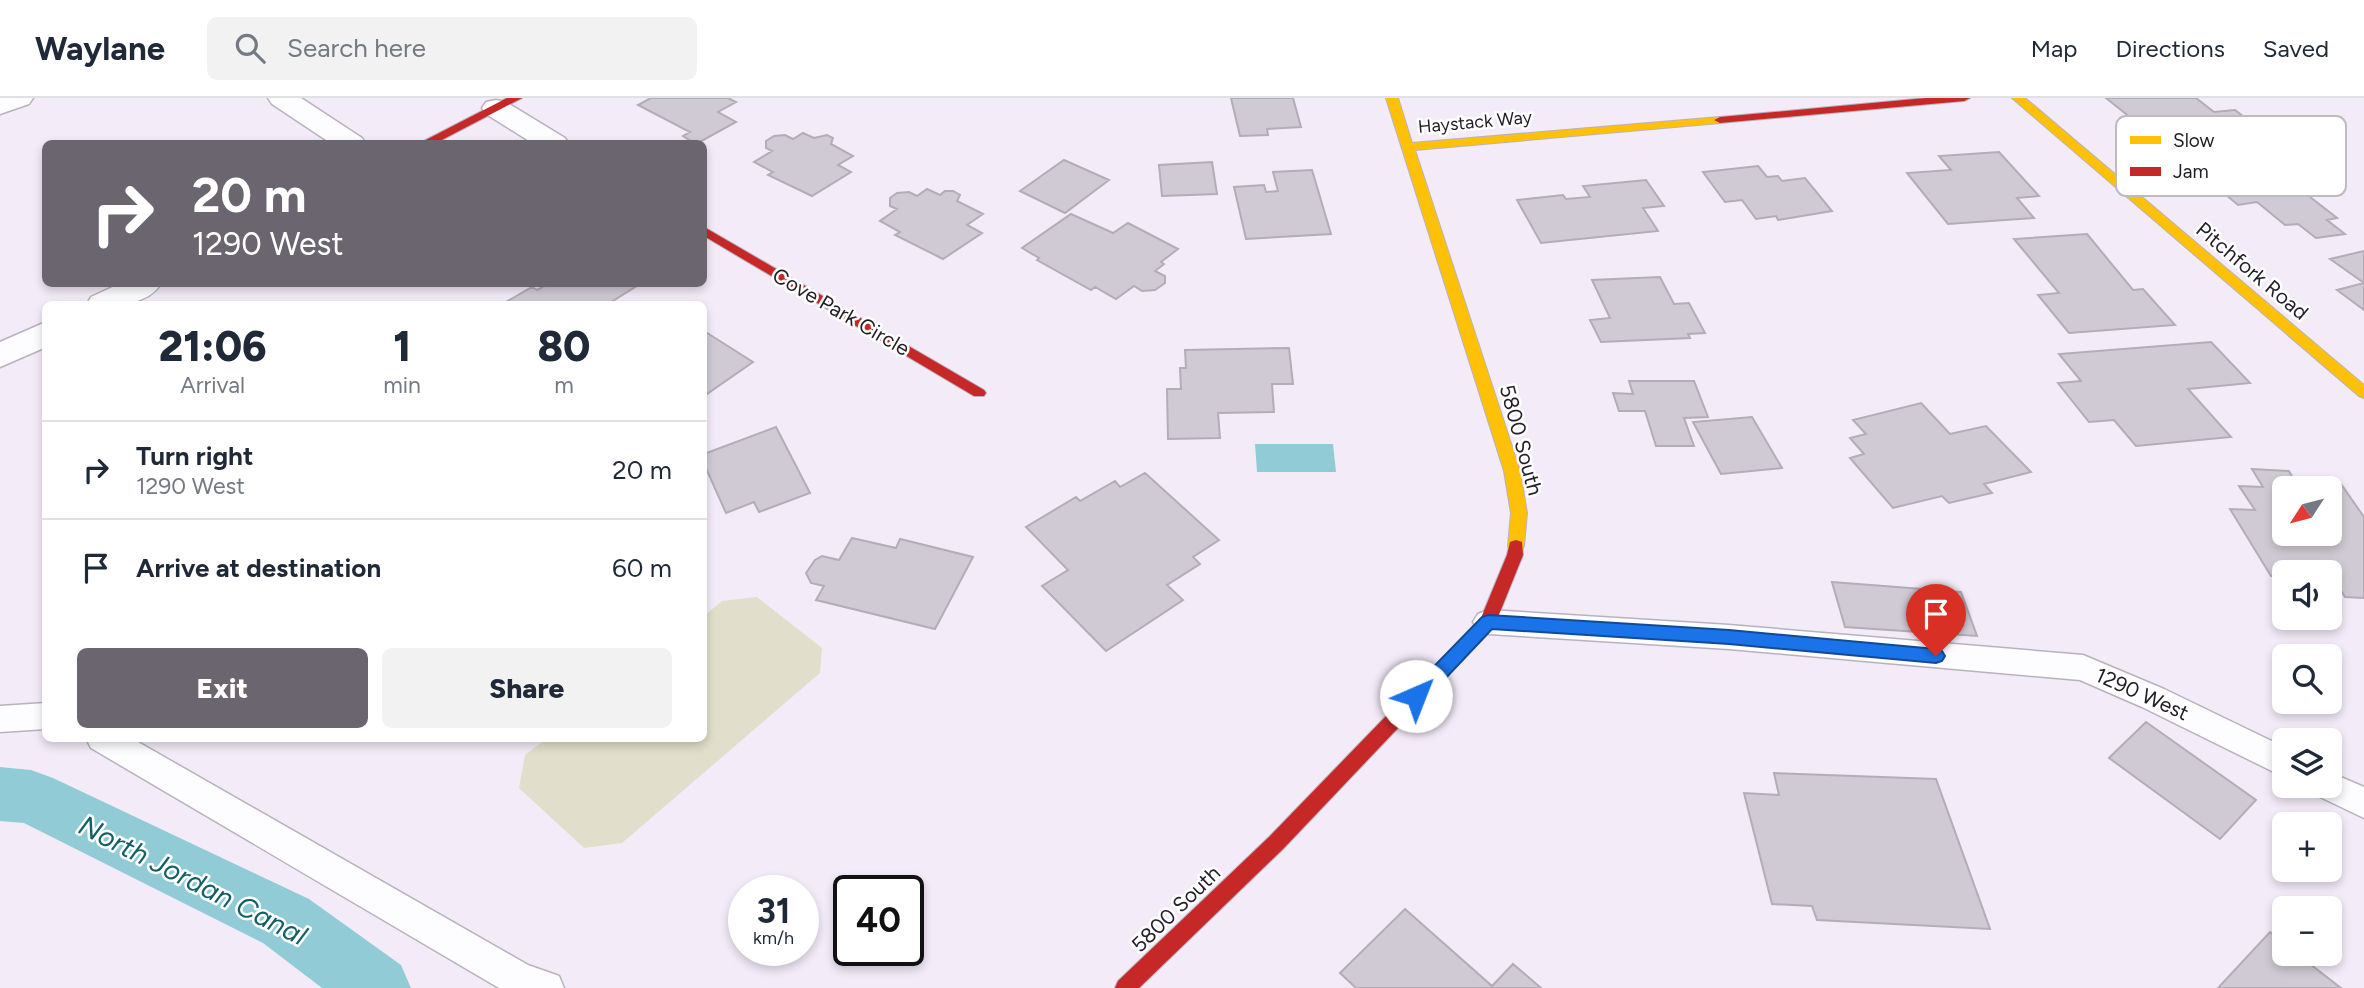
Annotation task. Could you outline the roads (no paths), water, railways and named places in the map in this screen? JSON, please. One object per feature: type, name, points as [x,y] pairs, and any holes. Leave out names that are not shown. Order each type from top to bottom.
[{"type":"street","points":[[0,106],[19,98]]},
{"type":"street","points":[[282,98],[346,140]]},
{"type":"street","name":"5800 South","points":[[1125,988],[1276,843],[1488,622],[1515,555],[1519,513],[1512,471],[1392,98]]},
{"type":"street","name":"Haystack Way","points":[[1409,147],[1964,98]]},
{"type":"street","name":"Pitchfork Road","points":[[2018,98],[2116,182]]},
{"type":"street","points":[[432,140],[506,103],[550,140]]},
{"type":"street","name":"Pitchfork Road","points":[[2133,196],[2364,393]]},
{"type":"street","name":"Cove Park Circle","points":[[707,233],[979,393]]},
{"type":"street","points":[[109,301],[139,287]]},
{"type":"street","points":[[0,356],[42,335]]},
{"type":"lane","name":"1290 West","points":[[1488,622],[1729,637],[2083,668],[2165,704],[2272,757]]},
{"type":"lane","points":[[0,719],[42,716]]},
{"type":"lane","points":[[109,742],[522,981],[546,988]]},
{"type":"lane","points":[[2342,792],[2364,803]]},
{"type":"water","points":[[1255,444],[1333,444],[1336,472],[1257,472]]},
{"type":"waterway","name":"North Jordan Canal","points":[[0,794],[31,797],[286,921],[377,988]]}]
